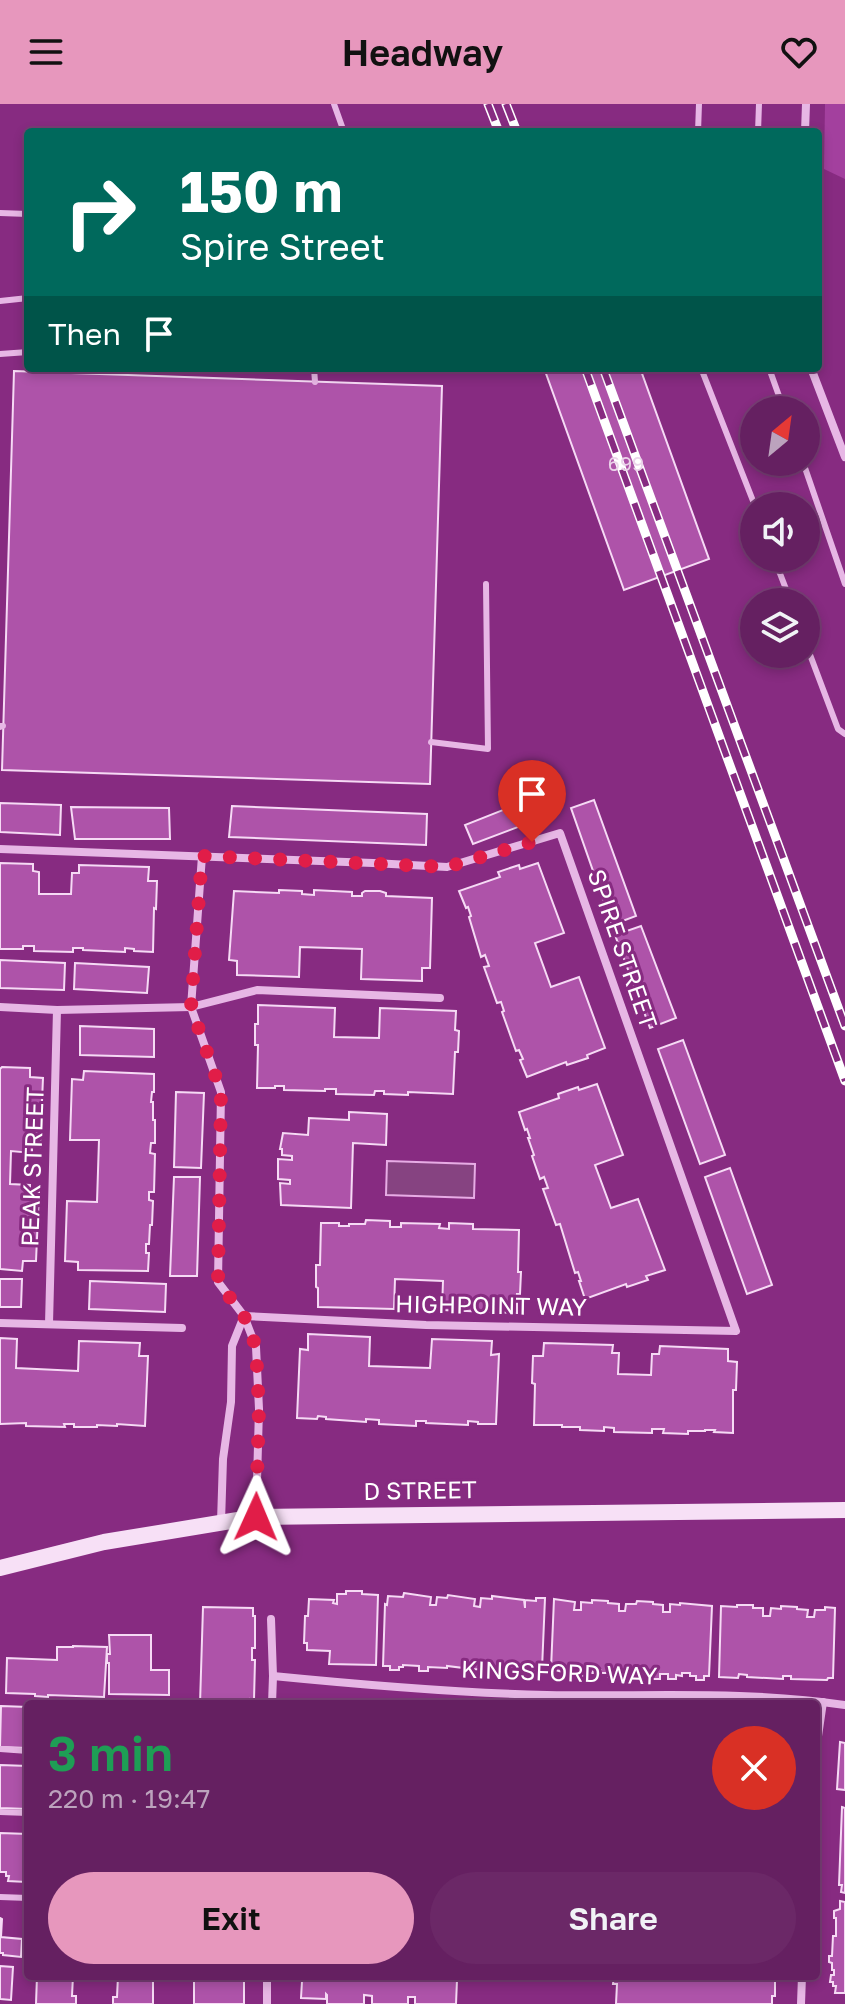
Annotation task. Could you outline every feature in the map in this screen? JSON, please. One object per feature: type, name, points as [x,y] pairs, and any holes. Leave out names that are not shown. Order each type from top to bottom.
[{"type":"main road","name":"D STREET","points":[[0,1568],[104,1542],[256,1517],[845,1510]]},
{"type":"street","points":[[805,128],[806,104]]},
{"type":"street","points":[[813,372],[845,457]]},
{"type":"street","name":"SPIRE STREET","points":[[202,856],[447,867],[560,833],[736,1331]]},
{"type":"street","points":[[0,849],[202,856],[191,1007],[221,1092],[218,1282],[244,1316],[256,1347],[259,1409],[256,1517]]},
{"type":"street","points":[[0,1007],[57,1010],[191,1007],[257,990],[440,998]]},
{"type":"street","name":"PEAK STREET","points":[[49,1324],[57,1010]]},
{"type":"street","points":[[221,1522],[223,1459],[231,1402],[232,1346],[244,1316]]},
{"type":"street","name":"HIGHPOINT WAY","points":[[244,1316],[426,1325],[736,1331]]},
{"type":"street","points":[[0,1323],[182,1328]]},
{"type":"street","points":[[271,1619],[272,1700]]},
{"type":"street","name":"KINGSFORD WAY","points":[[273,1676],[383,1687],[544,1695],[802,1700]]},
{"type":"street","name":"KINGSFORD WAY","points":[[820,1702],[845,1705]]},
{"type":"street","points":[[820,1723],[823,1702]]},
{"type":"street","points":[[267,1980],[267,2004]]},
{"type":"street","points":[[801,2004],[802,1980]]},
{"type":"lane","points":[[334,104],[343,128]]},
{"type":"lane","points":[[698,128],[699,104]]},
{"type":"lane","points":[[758,128],[759,104]]},
{"type":"lane","points":[[0,213],[24,214]]},
{"type":"lane","points":[[0,301],[24,298]]},
{"type":"lane","points":[[0,354],[24,352]]},
{"type":"lane","points":[[314,372],[315,382]]},
{"type":"lane","points":[[703,372],[750,492]]},
{"type":"lane","points":[[770,372],[779,396]]},
{"type":"lane","points":[[808,476],[845,584]]},
{"type":"lane","points":[[431,742],[488,749],[486,584]]},
{"type":"lane","points":[[815,668],[838,729],[845,734]]},
{"type":"lane","points":[[0,1749],[24,1751]]},
{"type":"lane","points":[[0,1812],[24,1813]]},
{"type":"lane","points":[[0,1897],[24,1898]]},
{"type":"shaded area","points":[[825,104],[845,104],[845,179],[824,169]]},
{"type":"shaded area","points":[[387,1161],[475,1164],[474,1198],[386,1195]]},
{"type":"building","points":[[14,371],[442,386],[430,784],[2,770]]},
{"type":"building","points":[[545,372],[641,372],[709,559],[624,590]]},
{"type":"building","points":[[594,800],[636,916],[612,925],[571,808]]},
{"type":"building","points":[[526,801],[534,821],[473,844],[465,825]]},
{"type":"building","points":[[0,803],[61,805],[60,835],[0,832]]},
{"type":"building","points":[[232,806],[427,814],[426,845],[229,837]]},
{"type":"building","points":[[71,807],[169,808],[170,839],[75,839]]},
{"type":"building","points":[[0,863],[33,864],[33,871],[39,872],[39,894],[71,894],[72,873],[79,873],[79,865],[149,867],[148,881],[157,881],[153,952],[125,948],[125,952],[83,948],[73,948],[73,952],[34,951],[34,946],[0,949]]},
{"type":"building","points":[[538,863],[564,933],[535,943],[551,987],[579,977],[605,1048],[587,1055],[588,1058],[567,1065],[566,1062],[527,1077],[501,1002],[497,1003],[484,967],[489,966],[485,955],[481,957],[468,907],[459,891],[500,877],[498,872]]},
{"type":"building","points":[[279,890],[314,895],[314,890],[352,892],[352,896],[362,896],[365,891],[380,891],[386,896],[432,898],[430,968],[422,968],[422,981],[361,979],[362,949],[300,947],[299,977],[237,975],[237,961],[229,960],[234,891],[279,893]]},
{"type":"building","points":[[641,926],[676,1018],[650,1028],[615,935]]},
{"type":"building","points":[[0,960],[65,963],[64,990],[0,988]]},
{"type":"building","points":[[75,963],[149,967],[147,993],[74,989]]},
{"type":"building","points":[[258,1005],[335,1008],[334,1037],[379,1038],[380,1008],[456,1011],[455,1030],[459,1031],[453,1094],[408,1092],[408,1095],[375,1091],[374,1095],[336,1094],[336,1089],[257,1088],[255,1024],[258,1024]]},
{"type":"building","points":[[80,1026],[154,1029],[154,1057],[80,1055]]},
{"type":"building","points":[[683,1040],[725,1155],[700,1164],[658,1049]]},
{"type":"building","points":[[2,1067],[30,1068],[30,1077],[43,1078],[40,1147],[32,1146],[32,1153],[11,1151],[10,1184],[30,1185],[30,1192],[39,1192],[36,1261],[23,1261],[22,1271],[0,1269]]},
{"type":"building","points":[[84,1071],[154,1074],[151,1102],[155,1143],[151,1143],[150,1153],[155,1154],[154,1192],[149,1192],[149,1200],[153,1201],[149,1244],[146,1244],[148,1271],[78,1270],[78,1262],[65,1261],[67,1201],[97,1202],[99,1140],[70,1140],[72,1079],[83,1080]]},
{"type":"building","points":[[597,1084],[623,1155],[595,1165],[611,1208],[638,1199],[665,1270],[646,1276],[648,1280],[627,1287],[626,1284],[585,1299],[560,1224],[556,1225],[543,1189],[548,1188],[544,1177],[540,1179],[530,1138],[519,1112],[559,1098],[558,1094]]},
{"type":"building","points":[[176,1092],[204,1093],[201,1168],[174,1167]]},
{"type":"building","points":[[349,1112],[387,1114],[386,1145],[353,1143],[351,1208],[281,1205],[280,1183],[290,1184],[290,1180],[278,1179],[278,1159],[292,1160],[292,1156],[282,1155],[280,1149],[283,1133],[308,1135],[309,1118],[349,1120]]},
{"type":"building","points":[[730,1168],[772,1285],[747,1294],[705,1177]]},
{"type":"building","points":[[174,1177],[200,1177],[197,1276],[170,1276]]},
{"type":"building","points":[[366,1220],[390,1221],[390,1227],[401,1227],[401,1223],[440,1224],[439,1228],[449,1229],[449,1223],[473,1224],[473,1229],[519,1230],[518,1272],[521,1272],[517,1313],[442,1310],[443,1281],[395,1279],[394,1309],[318,1307],[316,1265],[320,1265],[321,1223],[349,1226],[365,1224]]},
{"type":"building","points":[[0,1279],[22,1279],[21,1307],[0,1307]]},
{"type":"building","points":[[90,1281],[166,1284],[165,1312],[89,1309]]},
{"type":"building","points":[[308,1334],[370,1337],[369,1366],[430,1368],[432,1339],[492,1341],[491,1355],[499,1354],[496,1424],[416,1421],[416,1426],[379,1424],[379,1420],[366,1419],[366,1422],[318,1416],[317,1419],[297,1418],[300,1349],[308,1350]]},
{"type":"building","points":[[0,1338],[17,1339],[16,1368],[78,1371],[79,1341],[140,1343],[139,1356],[148,1356],[145,1426],[0,1424]]},
{"type":"building","points":[[544,1343],[613,1345],[612,1353],[619,1353],[618,1374],[651,1375],[652,1354],[659,1354],[660,1346],[728,1349],[728,1361],[737,1362],[736,1390],[733,1390],[733,1433],[705,1430],[688,1431],[688,1434],[663,1433],[664,1429],[652,1429],[652,1433],[614,1432],[614,1428],[604,1427],[604,1431],[534,1425],[533,1356],[543,1356]]},
{"type":"building","points":[[346,1591],[378,1595],[376,1665],[329,1664],[330,1651],[307,1650],[307,1643],[304,1643],[309,1599],[334,1600],[333,1603],[337,1604],[337,1594],[346,1594]]},
{"type":"building","points":[[404,1593],[431,1597],[430,1605],[436,1605],[437,1597],[447,1598],[448,1595],[475,1599],[474,1606],[480,1607],[481,1598],[492,1599],[492,1596],[524,1600],[525,1608],[525,1600],[545,1598],[542,1669],[515,1670],[515,1674],[507,1674],[508,1670],[492,1667],[492,1670],[471,1669],[471,1672],[463,1672],[463,1668],[447,1666],[419,1671],[419,1666],[403,1665],[399,1670],[390,1670],[390,1666],[383,1666],[385,1604],[388,1596],[403,1597]]},
{"type":"building","points":[[554,1599],[575,1602],[574,1610],[581,1610],[581,1602],[592,1603],[592,1600],[619,1604],[619,1611],[625,1611],[626,1604],[636,1604],[637,1601],[663,1605],[663,1612],[670,1612],[670,1604],[712,1606],[709,1676],[696,1680],[696,1676],[690,1676],[690,1673],[682,1673],[682,1676],[676,1675],[676,1679],[668,1679],[668,1674],[660,1674],[660,1679],[652,1679],[652,1674],[637,1673],[632,1674],[632,1678],[623,1678],[624,1673],[608,1677],[608,1673],[601,1673],[601,1670],[593,1670],[587,1676],[579,1676],[579,1672],[572,1672],[571,1676],[563,1675],[563,1672],[551,1669]]},
{"type":"building","points":[[721,1606],[763,1608],[763,1616],[770,1616],[771,1608],[781,1609],[781,1606],[808,1610],[807,1617],[814,1617],[815,1610],[835,1608],[833,1678],[791,1679],[791,1676],[783,1676],[783,1679],[739,1674],[738,1678],[719,1677]]},
{"type":"building","points":[[203,1607],[253,1608],[254,1700],[200,1700]]},
{"type":"building","points":[[109,1635],[151,1635],[151,1670],[169,1670],[169,1695],[109,1694]]},
{"type":"building","points":[[57,1647],[107,1647],[104,1697],[6,1693],[7,1658],[57,1660]]},
{"type":"building","points":[[1,1706],[24,1707],[24,1748],[0,1747]]},
{"type":"building","points":[[840,1742],[845,1743],[845,1790],[837,1789]]},
{"type":"building","points":[[0,1765],[24,1766],[24,1809],[0,1808]]},
{"type":"building","points":[[842,1807],[845,1808],[845,1893],[841,1892],[842,1885],[839,1885]]},
{"type":"building","points":[[0,1833],[24,1834],[24,1882],[8,1881],[6,1872],[0,1872]]},
{"type":"building","points":[[840,1901],[845,1902],[845,1993],[835,1993],[836,1986],[830,1982],[834,1970],[829,1956],[832,1956],[833,1936],[836,1936],[834,1911],[840,1909]]},
{"type":"building","points":[[0,1918],[1,1937],[22,1939],[21,1957],[0,1953]]},
{"type":"building","points":[[0,1966],[13,1967],[11,2000],[0,1999]]},
{"type":"building","points":[[37,1980],[73,1980],[72,1996],[76,1996],[76,2004],[36,2004]]},
{"type":"building","points":[[118,1980],[153,1980],[153,2004],[113,2004],[113,1997],[117,1997]]},
{"type":"building","points":[[194,1980],[244,1980],[244,2004],[194,2004]]},
{"type":"building","points":[[298,1980],[457,1980],[456,2004],[415,2004],[415,1997],[408,1997],[408,2004],[372,2004],[372,1996],[364,1995],[364,2004],[327,2004],[326,1994],[326,1999],[301,1998],[302,1981]]},
{"type":"building","points":[[614,1980],[775,1980],[775,1996],[772,1996],[772,2004],[616,2004],[617,1984],[613,1984]]},
{"type":"railway","points":[[488,104],[497,128]]},
{"type":"railway","points":[[506,104],[515,128]]},
{"type":"railway","points":[[586,372],[845,1081]]},
{"type":"railway","points":[[604,372],[845,1026]]},
{"type":"route","points":[[256,1517],[259,1409],[256,1347],[244,1316],[218,1282],[221,1092],[191,1007],[202,856],[447,867],[532,842]]}]
